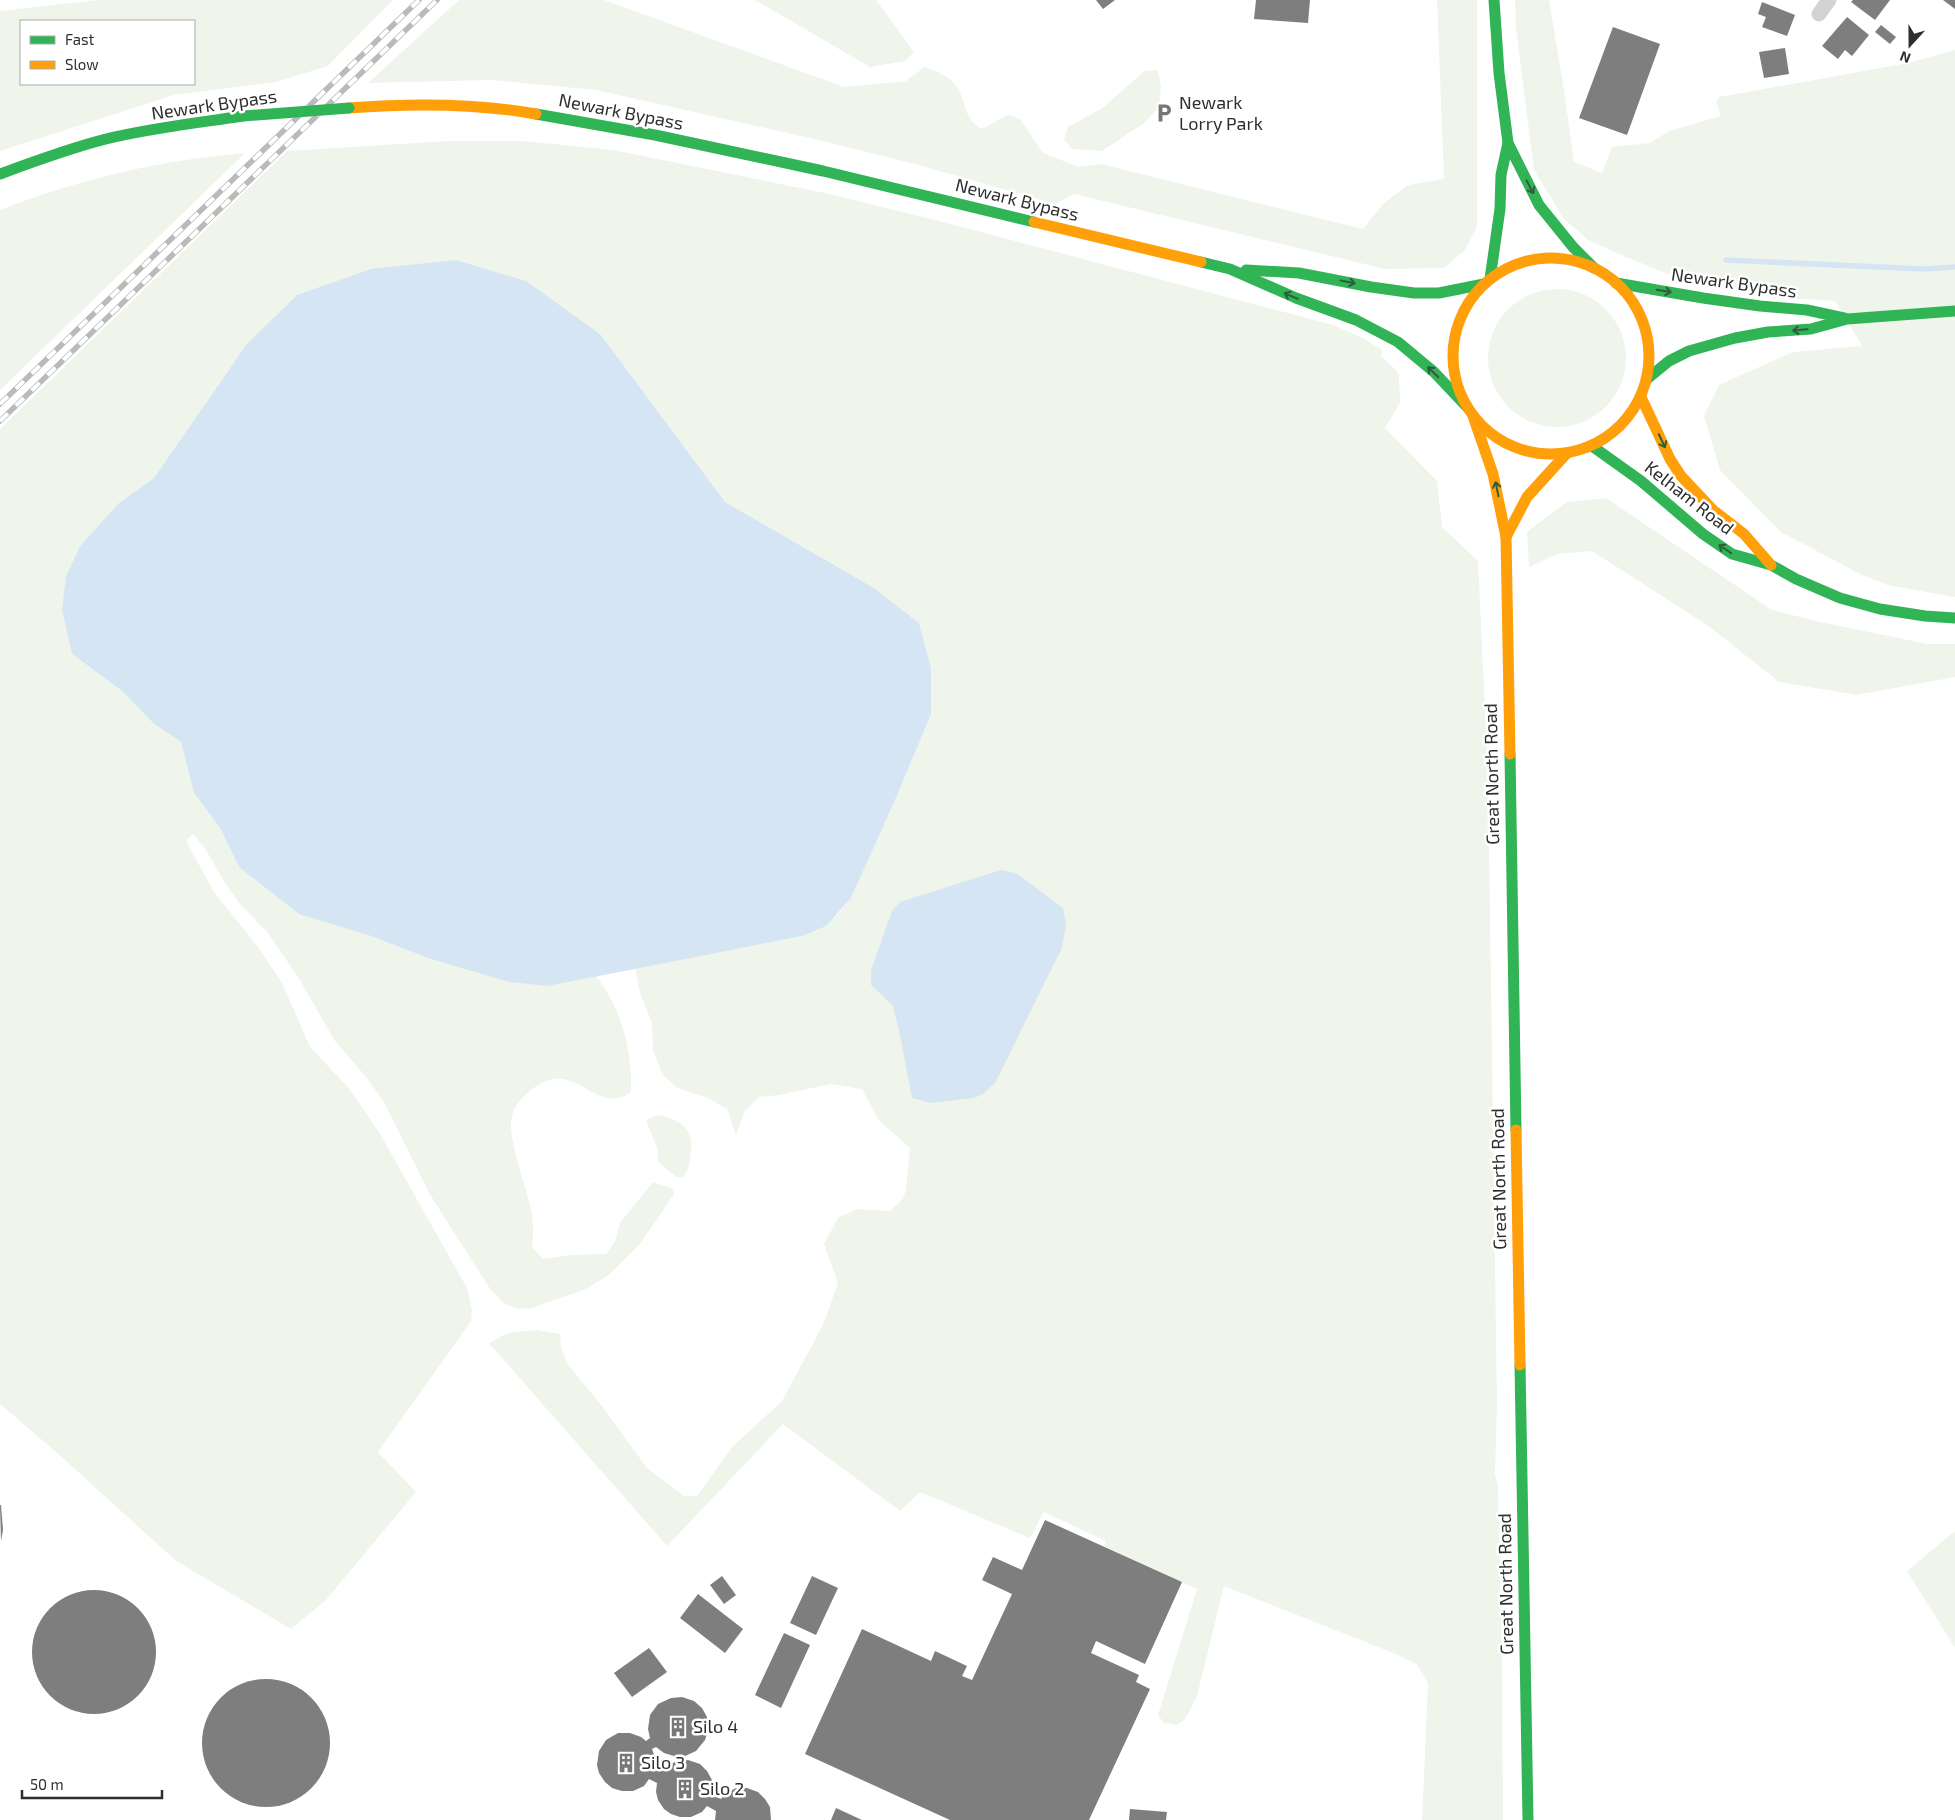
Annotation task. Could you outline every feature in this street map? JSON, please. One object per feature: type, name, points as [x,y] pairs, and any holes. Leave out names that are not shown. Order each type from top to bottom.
[{"type":"main road","points":[[1494,0],[1499,74],[1508,143],[1539,205],[1573,247],[1594,268]]},
{"type":"main road","name":"Newark Bypass","points":[[0,174],[119,136],[243,116],[398,104],[460,105],[530,112],[655,135],[823,171],[1230,270],[1296,298],[1356,320],[1398,342],[1434,372],[1496,438],[1515,448],[1546,455],[1567,454]]},
{"type":"main road","points":[[1487,282],[1500,209],[1501,175],[1508,143]]},
{"type":"main road","points":[[1487,282],[1514,266],[1544,258],[1575,261],[1594,268],[1616,282],[1634,302],[1645,326],[1650,352],[1647,379],[1641,397],[1633,412],[1622,426],[1608,437],[1592,446],[1567,454]]},
{"type":"main road","name":"Newark Bypass","points":[[1230,270],[1299,273],[1414,293],[1440,293],[1487,282]]},
{"type":"main road","name":"Great North Road","points":[[1487,282],[1472,299],[1461,317],[1454,347],[1455,378],[1470,411],[1493,474],[1506,537],[1528,1820]]},
{"type":"main road","name":"Newark Bypass","points":[[1616,282],[1703,298],[1807,310],[1847,319]]},
{"type":"main road","name":"Newark Bypass","points":[[1647,379],[1669,360],[1689,351],[1735,338],[1768,332],[1811,329],[1847,319],[1955,311]]},
{"type":"main road","name":"Kelham Road","points":[[1641,397],[1670,459],[1681,476],[1713,510],[1744,534],[1771,566]]},
{"type":"main road","name":"Kelham Road","points":[[1592,446],[1641,481],[1703,534],[1732,554],[1771,566],[1840,598],[1880,609],[1924,616],[1955,618]]},
{"type":"main road","name":"Great North Road","points":[[1506,537],[1527,497],[1567,454]]},
{"type":"street","points":[[1819,14],[1829,0]]},
{"type":"shaded area","points":[[98,0],[393,0],[328,66],[276,82],[174,95],[0,151],[0,11]]},
{"type":"shaded area","points":[[459,0],[604,0],[844,87],[906,81],[924,67],[942,74],[954,83],[971,120],[982,129],[1008,115],[1020,119],[1043,153],[1079,167],[1101,164],[1363,229],[1383,204],[1408,185],[1444,179],[1437,0],[1477,0],[1477,227],[1465,250],[1444,268],[1385,269],[1074,194],[1055,204],[915,164],[810,138],[596,90],[491,80],[368,83]]},
{"type":"shaded area","points":[[755,0],[876,0],[914,52],[905,61],[870,67]]},
{"type":"shaded area","points":[[1515,0],[1549,0],[1574,162],[1602,173],[1612,147],[1650,143],[1669,131],[1721,116],[1716,102],[1719,97],[1908,63],[1955,50],[1955,597],[1887,585],[1860,574],[1781,532],[1720,470],[1704,416],[1719,385],[1793,352],[1862,346],[1835,301],[1769,297],[1687,282],[1588,240],[1564,219],[1534,170],[1516,27]]},
{"type":"shaded area","points":[[1158,70],[1161,86],[1159,107],[1144,123],[1102,151],[1072,149],[1064,139],[1068,127],[1101,109],[1145,71]]},
{"type":"shaded area","points":[[449,141],[524,141],[613,150],[830,194],[1333,325],[1359,336],[1383,350],[1381,355],[1399,374],[1400,403],[1385,428],[1437,481],[1442,527],[1478,561],[1488,774],[1497,1403],[1495,1474],[1498,1485],[1502,1658],[1503,1820],[1422,1820],[1428,1684],[1417,1664],[1224,1586],[1197,1696],[1185,1719],[1177,1725],[1164,1723],[1158,1715],[1197,1589],[1104,1546],[1106,1541],[1044,1512],[1030,1538],[920,1492],[900,1511],[783,1424],[667,1546],[489,1343],[508,1333],[537,1330],[560,1334],[561,1348],[569,1366],[602,1406],[647,1468],[684,1496],[697,1496],[732,1447],[782,1401],[823,1325],[838,1283],[824,1244],[838,1218],[857,1209],[890,1211],[901,1201],[906,1191],[910,1148],[879,1121],[862,1089],[831,1084],[779,1095],[759,1097],[745,1111],[736,1135],[727,1109],[708,1098],[677,1088],[663,1075],[653,1051],[652,1023],[640,993],[635,968],[802,936],[837,915],[851,898],[892,807],[931,668],[919,623],[874,588],[725,502],[601,335],[246,345],[154,478],[119,503],[80,546],[66,576],[72,654],[122,691],[153,723],[181,742],[194,793],[220,828],[239,867],[368,935],[428,958],[548,986],[596,976],[605,988],[624,1031],[630,1062],[631,1092],[620,1098],[610,1098],[600,1096],[570,1081],[560,1079],[549,1080],[526,1094],[514,1110],[512,1116],[514,1148],[532,1214],[532,1247],[543,1259],[572,1255],[606,1254],[615,1241],[620,1223],[653,1182],[673,1189],[674,1194],[640,1244],[610,1274],[586,1289],[532,1308],[517,1309],[503,1303],[488,1286],[429,1193],[384,1102],[367,1078],[335,1041],[298,977],[267,932],[239,903],[206,850],[193,834],[186,841],[214,892],[258,947],[282,983],[310,1047],[348,1087],[379,1132],[467,1288],[472,1310],[471,1321],[378,1452],[416,1492],[326,1600],[291,1629],[176,1561],[55,1451],[0,1404],[0,429],[287,151]]},
{"type":"shaded area","points":[[245,153],[0,390],[0,210],[60,189],[121,172],[182,160]]},
{"type":"shaded area","points":[[1557,289],[1583,294],[1606,309],[1621,332],[1626,358],[1621,384],[1606,407],[1583,422],[1557,427],[1531,422],[1508,407],[1493,384],[1488,358],[1493,332],[1508,309],[1531,294]]},
{"type":"shaded area","points":[[1606,498],[1772,610],[1820,622],[1928,644],[1955,644],[1955,677],[1857,695],[1779,682],[1710,627],[1592,551],[1557,554],[1529,567],[1527,532],[1567,502]]},
{"type":"shaded area","points":[[658,1115],[675,1120],[686,1129],[689,1135],[691,1141],[690,1162],[683,1177],[676,1177],[657,1161],[658,1150],[646,1120]]},
{"type":"shaded area","points":[[1955,1531],[1955,1648],[1907,1571]]},
{"type":"water","points":[[456,260],[526,281],[601,335],[725,502],[874,588],[919,623],[931,668],[931,714],[851,898],[826,926],[802,936],[548,986],[509,982],[428,958],[368,935],[299,914],[239,867],[220,828],[194,793],[181,742],[153,723],[122,691],[72,654],[62,610],[66,576],[80,546],[119,503],[154,478],[246,345],[297,295],[371,269]]},
{"type":"water","points":[[1001,870],[1016,873],[1063,908],[1066,924],[1062,948],[995,1083],[983,1094],[974,1098],[931,1103],[912,1098],[893,1006],[871,985],[871,970],[892,911],[900,902]]},
{"type":"building","points":[[1096,0],[1115,0],[1103,9]]},
{"type":"building","points":[[1256,0],[1310,0],[1308,23],[1254,19]]},
{"type":"building","points":[[1853,0],[1890,0],[1875,20],[1851,2]]},
{"type":"building","points":[[1943,0],[1955,0],[1955,9]]},
{"type":"building","points":[[1762,2],[1795,15],[1787,36],[1762,27],[1766,17],[1758,14]]},
{"type":"building","points":[[1847,17],[1869,35],[1852,56],[1845,50],[1838,59],[1822,46]]},
{"type":"building","points":[[1881,25],[1896,37],[1890,44],[1875,32]]},
{"type":"building","points":[[1613,27],[1660,44],[1627,135],[1579,118]]},
{"type":"building","points":[[1785,48],[1789,74],[1764,78],[1759,52]]},
{"type":"building","points":[[0,1505],[3,1530],[1,1541]]},
{"type":"building","points":[[1045,1520],[1182,1582],[1145,1664],[1096,1641],[1091,1653],[1139,1675],[1136,1682],[1150,1689],[1089,1820],[950,1820],[805,1754],[862,1629],[931,1661],[935,1651],[967,1666],[962,1676],[972,1680],[1012,1594],[982,1580],[993,1557],[1022,1570]]},
{"type":"building","points":[[722,1576],[736,1595],[724,1604],[710,1585]]},
{"type":"building","points":[[812,1576],[838,1588],[816,1635],[790,1623]]},
{"type":"building","points":[[94,1590],[118,1595],[138,1608],[151,1628],[156,1652],[151,1676],[138,1696],[118,1709],[94,1714],[70,1709],[50,1696],[37,1676],[32,1652],[37,1628],[50,1608],[70,1595]]},
{"type":"building","points":[[698,1594],[743,1629],[725,1653],[680,1618]]},
{"type":"building","points":[[784,1633],[810,1645],[781,1708],[755,1695]]},
{"type":"building","points":[[649,1648],[667,1672],[632,1697],[614,1673]]},
{"type":"building","points":[[266,1679],[290,1684],[311,1698],[325,1719],[330,1743],[325,1767],[311,1788],[290,1802],[266,1807],[242,1802],[221,1788],[207,1767],[202,1743],[207,1719],[221,1698],[242,1684]]},
{"type":"building","points":[[682,1697],[694,1701],[702,1708],[707,1717],[708,1731],[705,1740],[696,1751],[685,1756],[674,1756],[664,1753],[656,1747],[652,1749],[656,1760],[655,1768],[662,1771],[665,1767],[677,1761],[688,1760],[700,1764],[712,1780],[712,1795],[721,1799],[736,1788],[747,1788],[758,1792],[770,1807],[771,1820],[715,1820],[716,1811],[707,1806],[702,1812],[691,1817],[680,1817],[664,1809],[658,1800],[656,1792],[657,1783],[649,1779],[644,1786],[633,1791],[622,1791],[612,1788],[605,1782],[599,1773],[597,1765],[599,1751],[606,1740],[618,1733],[630,1733],[646,1741],[650,1738],[648,1729],[650,1715],[658,1704],[671,1698]]},
{"type":"building","points":[[836,1808],[862,1820],[831,1820]]},
{"type":"building","points":[[1130,1809],[1167,1812],[1166,1820],[1129,1820]]},
{"type":"waterway","points":[[1726,260],[1923,269],[1955,267]]},
{"type":"railway","points":[[0,404],[419,0]]},
{"type":"railway","points":[[0,421],[437,0]]},
{"type":"traffic: fast","points":[[1494,0],[1499,73],[1508,143],[1539,205],[1573,247],[1594,268]]},
{"type":"traffic: fast","points":[[243,116],[349,108]]},
{"type":"traffic: fast","points":[[536,114],[655,135],[823,171],[1034,222]]},
{"type":"traffic: fast","points":[[0,174],[106,139],[243,116]]},
{"type":"traffic: fast","points":[[1490,279],[1500,209],[1501,175],[1508,143]]},
{"type":"traffic: fast","points":[[1201,262],[1230,269],[1296,298],[1356,320],[1398,342],[1434,372],[1467,407]]},
{"type":"traffic: fast","points":[[1246,270],[1299,273],[1414,293],[1439,293],[1484,284]]},
{"type":"traffic: fast","points":[[1616,283],[1703,298],[1807,310],[1844,318]]},
{"type":"traffic: fast","points":[[1647,379],[1669,361],[1689,351],[1735,338],[1768,332],[1811,329],[1847,319],[1955,311]]},
{"type":"traffic: fast","points":[[1592,446],[1641,481],[1703,534],[1732,554],[1771,565],[1796,579],[1840,598],[1880,609],[1925,616],[1955,618]]},
{"type":"traffic: fast","points":[[1510,754],[1516,1130]]},
{"type":"traffic: fast","points":[[1520,1365],[1528,1820]]},
{"type":"traffic: slow","points":[[349,108],[443,105],[513,110],[536,114]]},
{"type":"traffic: slow","points":[[1034,222],[1201,262]]},
{"type":"traffic: slow","points":[[1541,258],[1561,258],[1580,262],[1597,269],[1606,274],[1627,294],[1642,318],[1649,346],[1649,356],[1649,366],[1642,394],[1633,411],[1613,432],[1597,443],[1580,450],[1561,454],[1541,454],[1513,447],[1496,438],[1469,411],[1457,385],[1453,366],[1453,346],[1460,318],[1469,301],[1496,274],[1522,262],[1541,258]]},
{"type":"traffic: slow","points":[[1641,397],[1670,459],[1681,476],[1713,510],[1744,534],[1771,565]]},
{"type":"traffic: slow","points":[[1473,416],[1493,474],[1506,537],[1510,754]]},
{"type":"traffic: slow","points":[[1506,537],[1527,497],[1567,453]]},
{"type":"traffic: slow","points":[[1516,1130],[1520,1365]]},
{"type":"place","name":"Newark Lorry Park","points":[[1164,113]]},
{"type":"place","name":"Silo 4","points":[[678,1727]]},
{"type":"place","name":"Silo 3","points":[[626,1763]]},
{"type":"place","name":"Silo 2","points":[[685,1789]]}]
